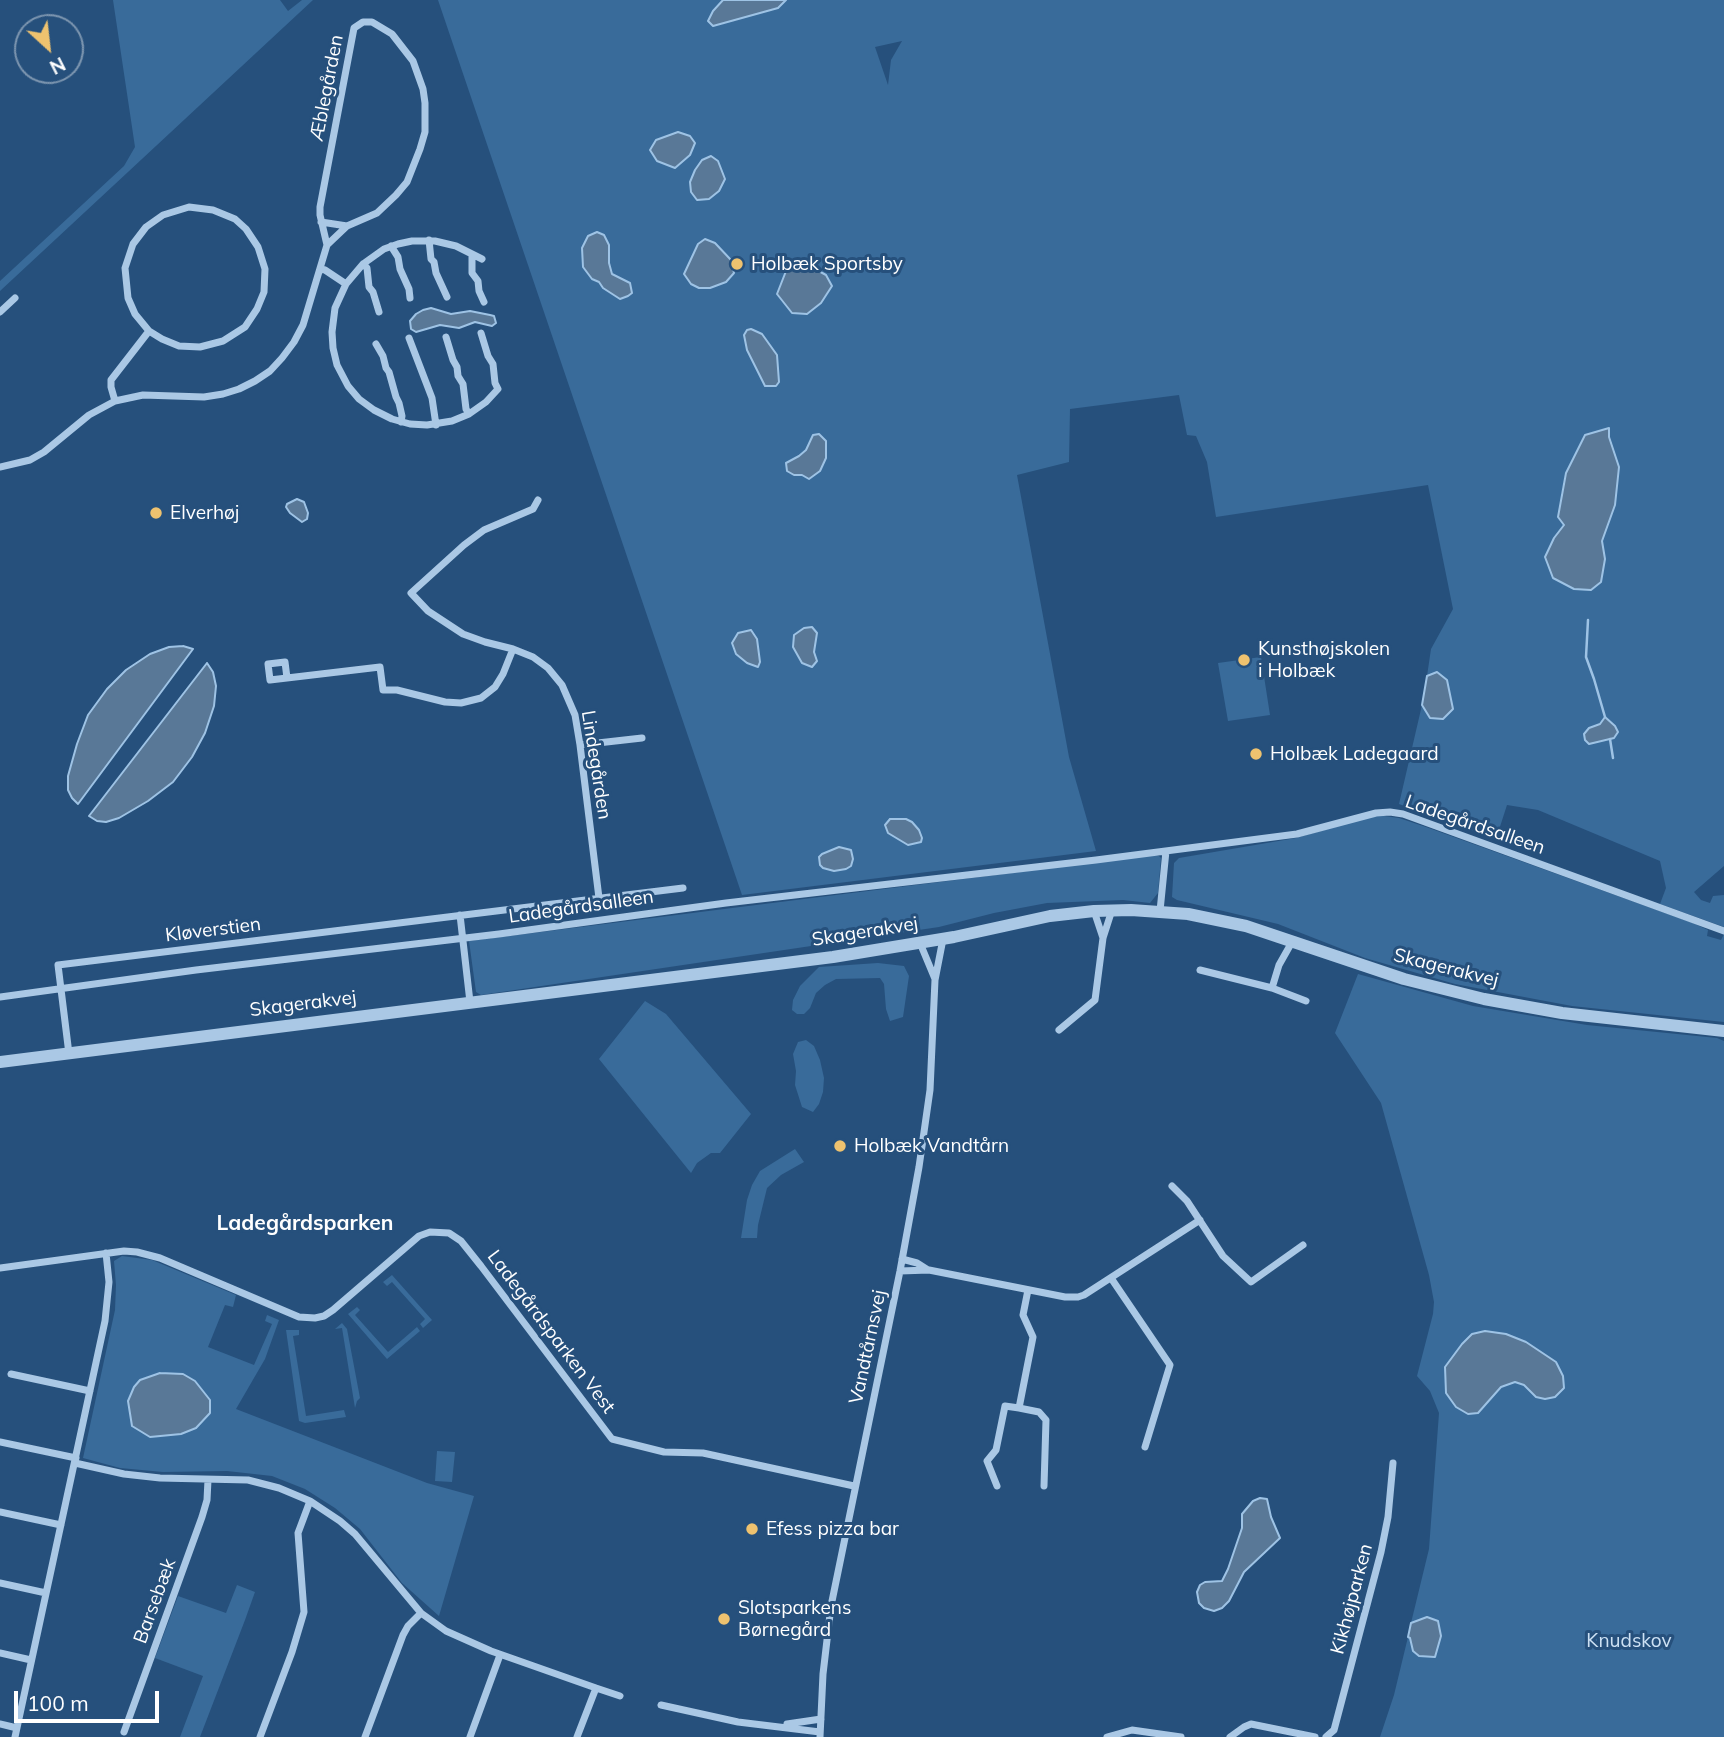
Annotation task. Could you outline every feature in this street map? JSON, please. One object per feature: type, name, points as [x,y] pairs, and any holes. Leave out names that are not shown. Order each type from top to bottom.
[{"type":"street","name":"Æblegården","points":[[363,22],[372,22],[392,34],[413,61],[423,89],[425,132],[407,182],[396,195],[377,213],[346,226],[327,245],[320,207],[354,28],[363,22]]},
{"type":"street","points":[[189,207],[214,210],[234,219],[246,229],[258,247],[265,269],[264,292],[245,327],[223,341],[200,347],[180,346],[149,331],[135,314],[128,298],[125,268],[133,244],[146,226],[163,215],[189,207]]},
{"type":"street","points":[[321,222],[346,226]]},
{"type":"street","points":[[429,240],[431,258],[446,297]]},
{"type":"street","points":[[481,332],[493,364],[498,389],[469,414],[436,425],[419,425],[383,416],[359,399],[348,386],[337,365],[332,323],[338,299],[346,284],[363,264],[391,246],[429,240],[456,246],[482,259]]},
{"type":"street","points":[[0,467],[30,460],[44,452],[89,415],[115,401],[152,395],[217,396],[260,378],[282,358],[298,336],[307,316],[327,245]]},
{"type":"street","points":[[391,246],[398,257],[410,298]]},
{"type":"street","points":[[472,254],[472,273],[478,281],[484,302]]},
{"type":"street","points":[[363,264],[367,268],[369,286],[379,312]]},
{"type":"street","points":[[321,269],[346,284]]},
{"type":"street","points":[[0,312],[15,298]]},
{"type":"street","points":[[115,401],[110,386],[111,380],[149,331]]},
{"type":"street","points":[[446,337],[463,384],[466,410],[469,414]]},
{"type":"street","points":[[409,338],[432,398],[436,425]]},
{"type":"street","points":[[376,344],[400,403],[401,422]]},
{"type":"street","name":"Lindegården","points":[[538,500],[533,509],[484,530],[411,593],[428,611],[454,629],[474,639],[533,657],[548,668],[562,685],[575,715],[599,898]]},
{"type":"street","points":[[287,678],[380,667],[383,690],[397,690],[445,702],[461,703],[481,698],[495,687],[513,649]]},
{"type":"street","points":[[580,745],[642,738]]},
{"type":"street","name":"Ladegårdsalleen","points":[[0,997],[726,903],[1297,834],[1376,813],[1390,812],[1403,814],[1724,931]]},
{"type":"street","points":[[1160,911],[1166,851]]},
{"type":"street","name":"Kløverstien","points":[[69,1054],[58,965],[683,888]]},
{"type":"street","points":[[1059,1030],[1095,1000],[1103,939],[1112,910]]},
{"type":"street","name":"Skagerakvej","points":[[0,1062],[833,957],[943,939],[1050,916],[1112,910],[1160,911],[1217,919],[1287,939],[1404,979],[1485,999],[1562,1013],[1724,1031]]},
{"type":"street","points":[[1094,911],[1103,939]]},
{"type":"street","points":[[460,915],[470,1002]]},
{"type":"street","name":"Vandtårnsvej","points":[[661,1705],[738,1722],[820,1734],[823,1674],[831,1606],[919,1167],[929,1100],[935,980],[943,939]]},
{"type":"street","points":[[1279,965],[1287,939]]},
{"type":"street","points":[[1272,988],[1287,939]]},
{"type":"street","name":"Vandtårnsvej","points":[[920,943],[935,980]]},
{"type":"street","points":[[1200,970],[1272,988],[1306,1001]]},
{"type":"street","points":[[1172,1186],[1187,1201],[1223,1256],[1251,1282],[1303,1245]]},
{"type":"street","points":[[900,1271],[929,1270],[1076,1297],[1084,1295],[1200,1220]]},
{"type":"street","name":"Ladegårdsparken Vest","points":[[106,1253],[130,1251],[152,1255],[299,1317],[315,1318],[333,1310],[419,1236],[430,1232],[449,1233],[461,1241],[612,1439],[664,1452],[703,1453],[855,1486]]},
{"type":"street","points":[[0,1268],[106,1253],[109,1282],[106,1321],[15,1737]]},
{"type":"street","points":[[902,1259],[929,1270]]},
{"type":"street","points":[[1111,1278],[1170,1365],[1145,1447]]},
{"type":"street","points":[[1019,1408],[1033,1337],[1023,1315],[1028,1290]]},
{"type":"street","points":[[11,1374],[90,1391]]},
{"type":"street","points":[[997,1486],[987,1461],[996,1450],[1005,1406],[1039,1412],[1046,1420],[1044,1486]]},
{"type":"street","points":[[0,1443],[124,1474],[160,1478],[248,1480],[279,1488],[310,1501],[340,1521],[355,1534],[421,1613],[452,1634],[500,1655],[620,1696]]},
{"type":"street","name":"Kikhøjparken","points":[[1326,1737],[1334,1730],[1381,1552],[1388,1517],[1393,1463]]},
{"type":"street","name":"Barsebæk","points":[[124,1732],[199,1528],[206,1506],[208,1480]]},
{"type":"street","points":[[260,1737],[304,1612],[298,1533],[310,1501]]},
{"type":"street","points":[[0,1513],[61,1525]]},
{"type":"street","points":[[0,1583],[46,1593]]},
{"type":"street","points":[[365,1737],[402,1635],[421,1613]]},
{"type":"street","points":[[0,1653],[31,1660]]},
{"type":"street","points":[[470,1737],[500,1655]]},
{"type":"street","points":[[577,1737],[596,1688]]},
{"type":"street","name":"Vandtårnsvej","points":[[779,1726],[821,1718]]},
{"type":"street","points":[[0,1724],[17,1728]]},
{"type":"street","points":[[1230,1737],[1251,1724],[1315,1737]]},
{"type":"street","points":[[1107,1737],[1132,1730],[1181,1737]]},
{"type":"green space","points":[[113,0],[280,0],[288,11],[302,0],[313,0],[0,291],[0,281],[124,166],[135,147]]},
{"type":"green space","points":[[438,0],[1724,0],[1724,866],[1694,892],[1701,900],[1710,903],[1713,896],[1724,895],[1724,927],[1660,904],[1666,888],[1660,861],[1538,810],[1507,805],[1496,839],[1399,804],[1422,705],[1430,717],[1437,672],[1427,676],[1431,649],[1453,609],[1428,485],[1216,517],[1207,462],[1196,436],[1187,435],[1179,395],[1070,409],[1069,462],[1017,475],[1069,757],[1096,851],[742,895]],"holes":[[[902,41],[891,60],[888,85],[875,47]],[[1584,435],[1609,437],[1619,467],[1615,505],[1602,541],[1605,559],[1574,589],[1553,578],[1545,557],[1564,525],[1561,496],[1566,472]]]},
{"type":"green space","points":[[1261,657],[1270,715],[1228,721],[1218,663]]},
{"type":"green space","points":[[1377,815],[1399,818],[1426,827],[1693,923],[1708,930],[1707,936],[1721,940],[1724,934],[1724,1022],[1572,1006],[1455,984],[1365,958],[1278,924],[1172,897],[1174,863],[1179,858],[1296,838]]},
{"type":"green space","points":[[1155,855],[1161,858],[1158,893],[1150,903],[1123,900],[1047,903],[939,927],[481,995],[476,992],[469,941]]},
{"type":"green space","points":[[878,963],[904,966],[909,976],[903,1017],[890,1021],[884,984],[880,978],[836,979],[816,993],[810,1008],[804,1014],[797,1014],[792,1010],[793,1000],[800,986],[819,967]]},
{"type":"green space","name":"Knudskov","points":[[1358,974],[1473,1006],[1587,1025],[1717,1038],[1724,1041],[1724,1737],[1380,1737],[1394,1695],[1408,1637],[1434,1657],[1441,1636],[1427,1617],[1411,1623],[1429,1549],[1439,1413],[1430,1391],[1417,1376],[1433,1314],[1434,1302],[1429,1275],[1381,1103],[1335,1033]]},
{"type":"green space","points":[[645,1001],[666,1014],[751,1114],[720,1153],[711,1153],[697,1163],[691,1173],[599,1059]]},
{"type":"green space","points":[[806,1040],[814,1046],[824,1078],[823,1092],[813,1112],[802,1107],[795,1085],[793,1054],[798,1042]]},
{"type":"green space","points":[[795,1149],[804,1162],[781,1175],[767,1188],[757,1238],[741,1238],[747,1200],[760,1171]]},
{"type":"green space","points":[[122,1256],[152,1260],[236,1295],[233,1307],[225,1305],[208,1347],[254,1365],[272,1324],[265,1321],[267,1315],[279,1320],[265,1359],[236,1409],[427,1483],[474,1496],[439,1616],[402,1583],[360,1529],[335,1508],[305,1489],[272,1476],[227,1471],[163,1472],[120,1468],[83,1458],[115,1310],[114,1261]]},
{"type":"green space","points":[[392,1275],[432,1320],[423,1328],[420,1324],[425,1319],[392,1282],[387,1286],[383,1282]]},
{"type":"green space","points":[[357,1307],[360,1310],[355,1315],[388,1352],[417,1327],[420,1331],[387,1359],[348,1314]]},
{"type":"green space","points":[[342,1323],[347,1329],[360,1398],[355,1408],[342,1328],[335,1329]]},
{"type":"green space","points":[[286,1330],[299,1330],[299,1335],[293,1336],[306,1416],[344,1410],[346,1417],[305,1423],[299,1421]]},
{"type":"green space","points":[[437,1451],[455,1452],[452,1482],[435,1481]]},
{"type":"green space","points":[[237,1585],[255,1592],[245,1620],[200,1737],[180,1737],[203,1676],[155,1658],[178,1596],[226,1613]]},
{"type":"shaded area","points":[[723,0],[786,0],[778,8],[713,26],[708,21]]},
{"type":"shaded area","points":[[678,132],[690,136],[695,143],[690,155],[675,168],[657,161],[650,150],[656,140]]},
{"type":"shaded area","points":[[711,156],[718,161],[725,179],[719,191],[709,199],[697,200],[691,192],[690,182],[702,160]]},
{"type":"shaded area","points":[[597,232],[604,235],[609,245],[612,274],[630,283],[632,293],[628,296],[620,299],[592,279],[583,267],[582,248],[588,236]]},
{"type":"shaded area","points":[[705,239],[715,243],[731,260],[734,273],[726,282],[710,288],[699,288],[691,284],[684,274],[698,244]]},
{"type":"shaded area","points":[[806,264],[826,275],[832,286],[821,303],[807,314],[792,313],[777,294],[788,266]]},
{"type":"shaded area","points":[[431,308],[451,314],[470,311],[490,315],[494,316],[496,323],[492,326],[475,322],[459,328],[440,325],[416,332],[411,329],[410,321],[416,314]]},
{"type":"shaded area","points":[[751,329],[762,334],[777,355],[779,382],[776,386],[765,386],[747,350],[744,335]]},
{"type":"shaded area","points":[[1609,428],[1609,437],[1619,467],[1615,505],[1602,541],[1605,559],[1601,582],[1591,590],[1574,589],[1553,578],[1545,557],[1564,525],[1558,517],[1566,473],[1585,435]]},
{"type":"shaded area","points":[[819,434],[826,441],[826,458],[820,471],[809,479],[787,471],[786,463],[806,450],[813,435]]},
{"type":"shaded area","points":[[297,499],[304,502],[308,513],[307,519],[302,522],[286,507]]},
{"type":"shaded area","points":[[812,627],[817,633],[814,652],[817,661],[812,667],[802,663],[793,647],[794,635],[804,628]]},
{"type":"shaded area","points":[[751,630],[757,639],[760,662],[758,667],[747,663],[736,654],[732,643],[738,633]]},
{"type":"shaded area","points":[[183,646],[193,649],[78,804],[68,790],[68,776],[88,715],[107,689],[126,670],[150,654],[169,647]]},
{"type":"shaded area","points":[[207,663],[213,672],[216,686],[214,706],[205,733],[192,757],[173,782],[119,818],[106,822],[89,816]]},
{"type":"shaded area","points":[[1437,672],[1447,680],[1453,709],[1443,719],[1430,718],[1422,705],[1427,676]]},
{"type":"shaded area","points":[[1605,717],[1618,732],[1614,738],[1589,744],[1584,734],[1589,728],[1600,724]]},
{"type":"shaded area","points":[[890,819],[906,819],[912,822],[919,830],[921,842],[908,845],[888,833],[885,825]]},
{"type":"shaded area","points":[[839,847],[851,850],[851,866],[834,871],[823,868],[819,857]]},
{"type":"shaded area","points":[[1485,1331],[1506,1334],[1526,1342],[1556,1362],[1563,1376],[1564,1388],[1555,1397],[1545,1399],[1536,1397],[1524,1385],[1515,1382],[1501,1387],[1478,1413],[1468,1414],[1456,1407],[1446,1393],[1445,1367],[1472,1334]]},
{"type":"shaded area","points":[[160,1373],[183,1374],[195,1381],[210,1400],[210,1413],[196,1428],[181,1434],[150,1437],[132,1426],[128,1401],[134,1387],[140,1380]]},
{"type":"shaded area","points":[[1267,1499],[1280,1538],[1244,1572],[1229,1601],[1222,1608],[1214,1611],[1204,1608],[1199,1603],[1197,1592],[1200,1585],[1222,1581],[1242,1528],[1242,1514],[1253,1501]]},
{"type":"shaded area","points":[[1427,1617],[1438,1621],[1441,1636],[1435,1657],[1419,1656],[1413,1651],[1408,1637],[1411,1623]]},
{"type":"waterway","points":[[1588,620],[1586,657],[1605,717]]},
{"type":"waterway","points":[[1610,739],[1613,758]]},
{"type":"place","name":"Holbæk Sportsby","points":[[737,264]]},
{"type":"place","name":"Elverhøj","points":[[156,513]]},
{"type":"place","name":"Kunsthøjskolen i Holbæk","points":[[1244,660]]},
{"type":"place","name":"Holbæk Ladegaard","points":[[1256,754]]},
{"type":"place","name":"Holbæk Vandtårn","points":[[840,1146]]},
{"type":"place","name":"Efess pizza bar","points":[[752,1529]]},
{"type":"place","name":"Slotsparkens Børnegård","points":[[724,1619]]},
{"type":"district","name":"Ladegårdsparken","points":[[305,1224]]}]
